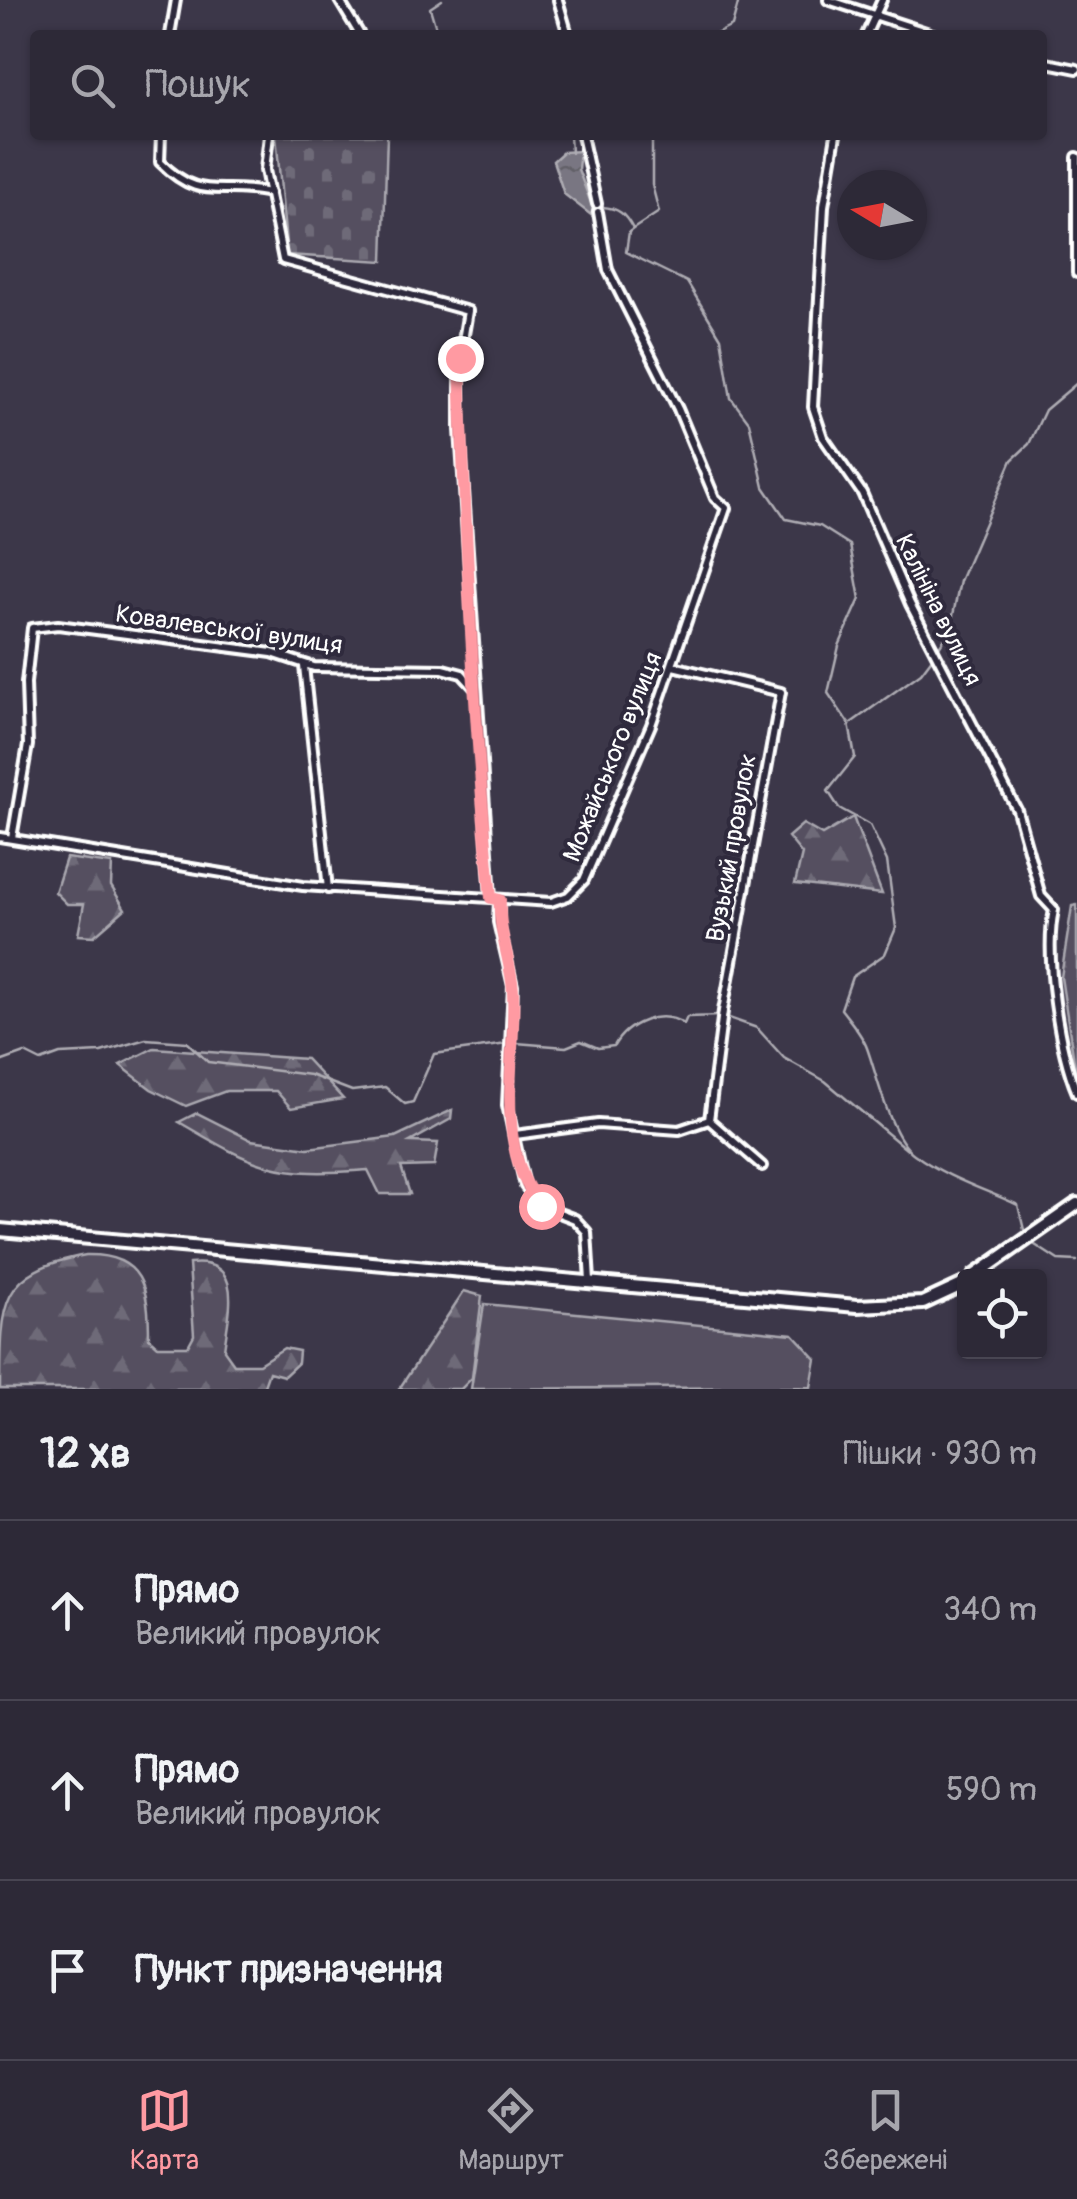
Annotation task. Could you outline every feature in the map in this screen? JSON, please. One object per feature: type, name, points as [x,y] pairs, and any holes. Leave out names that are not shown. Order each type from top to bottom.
[{"type":"main road","points":[[984,1269],[1077,1204]]},
{"type":"main road","points":[[0,1230],[878,1307],[923,1303],[957,1287]]},
{"type":"street","points":[[171,30],[176,0]]},
{"type":"street","points":[[340,0],[354,30]]},
{"type":"street","points":[[558,0],[567,30]]},
{"type":"street","points":[[828,0],[917,30]]},
{"type":"street","points":[[868,30],[882,0]]},
{"type":"street","points":[[1047,63],[1077,69]]},
{"type":"street","points":[[160,140],[160,162],[181,183],[203,191],[238,186],[270,192]]},
{"type":"street","points":[[268,140],[265,170],[283,260],[468,311],[460,358],[460,430],[471,569],[474,687],[495,899],[513,986],[512,1058],[506,1094],[525,1186],[541,1206],[575,1220],[587,1232],[590,1283]]},
{"type":"street","name":"Можайського вулиця","points":[[0,837],[328,889],[551,902],[568,896],[584,880],[674,666],[726,508],[715,498],[678,409],[608,270],[583,140]]},
{"type":"street","name":"Калініна вулиця","points":[[835,140],[824,206],[813,407],[823,437],[862,493],[910,604],[1017,810],[1042,896],[1054,910],[1049,960],[1056,979],[1064,1064],[1077,1094]]},
{"type":"street","points":[[1077,157],[1077,273]]},
{"type":"street","name":"Ковалевської вулиця","points":[[12,838],[28,745],[26,683],[32,628],[58,625],[272,653],[304,666],[443,668],[462,674],[474,687]]},
{"type":"street","points":[[304,666],[328,889]]},
{"type":"street","name":"Вузький провулок","points":[[674,666],[781,692],[723,1011],[709,1120]]},
{"type":"street","points":[[515,1135],[598,1124],[679,1130],[709,1120],[762,1166]]},
{"type":"green space","points":[[276,140],[387,140],[383,261],[287,255]]},
{"type":"green space","points":[[853,817],[882,894],[795,884],[802,854],[788,837],[803,824],[822,835]]},
{"type":"green space","points":[[66,858],[112,864],[111,886],[125,909],[94,936],[78,935],[84,904],[67,904],[55,892]]},
{"type":"green space","points":[[1077,905],[1077,1081],[1061,977],[1072,906]]},
{"type":"green space","points":[[154,1048],[306,1059],[343,1099],[291,1108],[276,1091],[226,1091],[186,1106],[151,1089],[120,1065]]},
{"type":"green space","points":[[452,1110],[451,1119],[410,1142],[438,1143],[434,1166],[401,1167],[410,1194],[380,1194],[368,1170],[310,1172],[249,1160],[179,1122],[197,1113],[251,1140],[308,1148],[395,1137]]},
{"type":"green space","points":[[86,1255],[120,1261],[139,1277],[147,1304],[149,1338],[158,1346],[188,1346],[194,1335],[189,1264],[207,1264],[220,1269],[227,1279],[230,1305],[224,1350],[234,1364],[259,1364],[284,1348],[299,1351],[298,1363],[284,1376],[269,1372],[263,1389],[0,1389],[1,1333],[11,1295],[36,1270]]},
{"type":"green space","points":[[464,1291],[482,1296],[472,1378],[461,1389],[399,1389]]},
{"type":"green space","points":[[484,1304],[793,1334],[816,1359],[811,1387],[471,1389]]},
{"type":"water","points":[[580,151],[578,169],[593,208],[591,215],[564,194],[553,161],[563,152]]},
{"type":"waterway","points":[[437,30],[430,8],[442,0]]},
{"type":"waterway","points":[[724,30],[732,26],[739,0]]},
{"type":"waterway","points":[[570,140],[571,153]]},
{"type":"waterway","points":[[633,229],[659,212],[652,185],[652,140]]},
{"type":"waterway","points":[[602,207],[621,213],[633,229],[626,252],[687,282],[721,338],[731,398],[749,422],[764,487],[786,519],[820,526],[850,545],[860,599],[839,646],[828,693],[849,724],[855,757],[828,791],[839,808],[870,825],[887,861],[896,928],[885,954],[852,977],[841,1009],[865,1043],[891,1120],[906,1146],[939,1170],[1018,1205],[1024,1230]]},
{"type":"waterway","points":[[937,650],[950,630],[960,581],[1012,460],[1029,444],[1045,410],[1077,383]]},
{"type":"waterway","points":[[851,723],[921,673],[933,657]]},
{"type":"waterway","points":[[516,1043],[566,1047],[581,1041],[598,1048],[614,1046],[635,1025],[654,1018],[675,1019],[684,1024],[687,1017],[720,1016]]},
{"type":"waterway","points":[[726,1017],[757,1028],[784,1058],[825,1081],[906,1149]]},
{"type":"waterway","points":[[0,1062],[25,1053],[41,1061],[60,1054],[101,1052],[146,1039],[187,1042],[208,1062],[310,1075],[352,1091],[385,1087],[405,1104],[413,1102],[434,1054],[507,1044]]},
{"type":"waterway","points":[[1032,1243],[1058,1260],[1077,1261]]},
{"type":"route","points":[[460,358],[460,430],[471,569],[479,771],[491,898],[500,900],[498,922],[513,986],[512,1058],[506,1094],[525,1186],[541,1206]]}]
